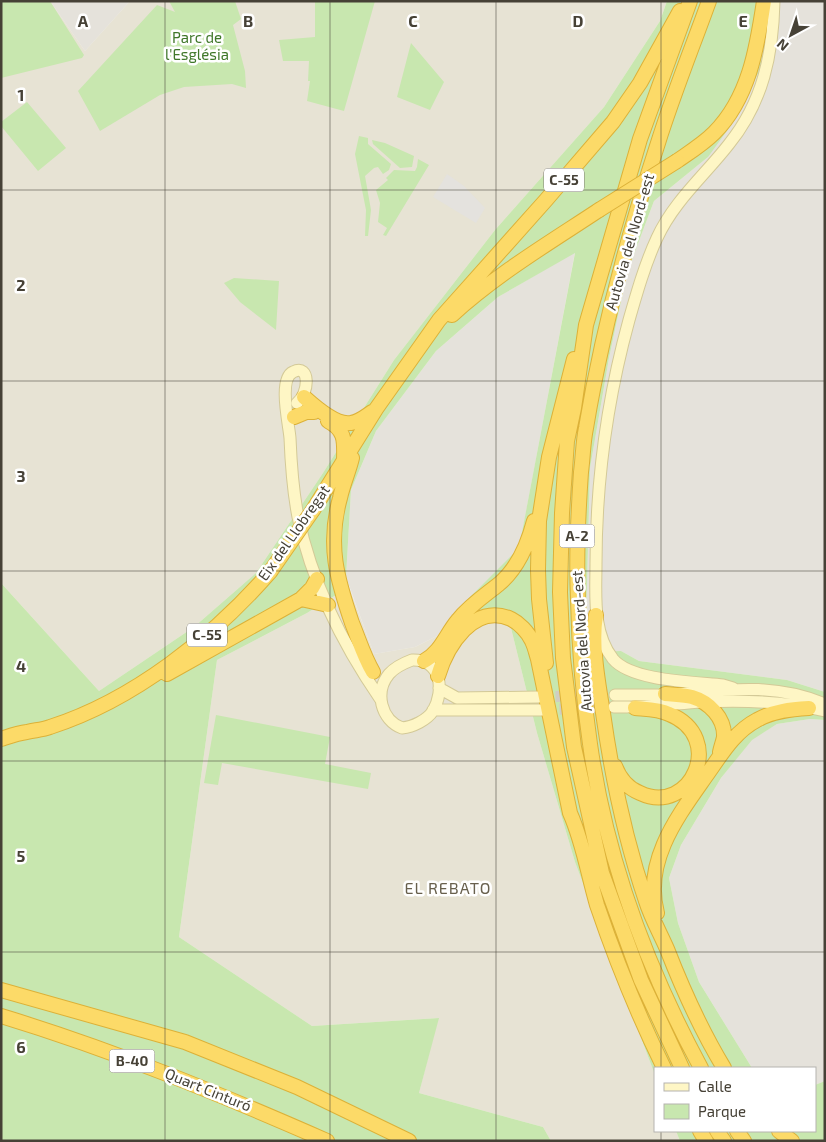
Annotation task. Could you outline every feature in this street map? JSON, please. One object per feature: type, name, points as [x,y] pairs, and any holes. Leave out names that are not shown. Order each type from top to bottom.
[{"type":"highway","name":"C-55","points":[[423,343],[438,320],[455,300],[546,200],[613,122],[640,83],[685,1]]},
{"type":"highway","name":"Autovia del Nord-est","points":[[681,1067],[641,980],[602,872],[574,747],[563,658],[560,592],[561,529],[568,441],[586,325],[640,139],[690,1]]},
{"type":"highway","name":"Autovia del Nord-est","points":[[700,1067],[684,1037],[639,930],[624,887],[598,788],[590,743],[579,629],[577,519],[585,431],[611,304],[658,143],[708,1]]},
{"type":"highway","points":[[423,343],[482,289],[534,252],[677,161],[715,132],[737,100],[747,80],[754,58],[764,1]]},
{"type":"highway","points":[[575,825],[574,807],[545,655],[539,599],[539,521],[549,457],[576,350],[586,325]]},
{"type":"highway","name":"Eix del Llobregat","points":[[1,739],[48,728],[76,718],[134,687],[194,646],[212,631],[270,572],[313,510],[376,408],[423,343]]},
{"type":"highway","points":[[296,398],[314,406],[344,424],[356,422],[376,408]]},
{"type":"highway","points":[[296,398],[340,429],[343,436],[344,462]]},
{"type":"highway","points":[[291,421],[306,412],[314,412]]},
{"type":"highway","points":[[357,439],[339,500],[334,529],[334,553],[337,578],[366,661],[373,672]]},
{"type":"highway","points":[[424,661],[435,654],[452,628],[470,606],[499,584],[516,564],[530,536],[540,481],[549,457]]},
{"type":"highway","points":[[134,687],[173,671],[301,599],[312,588],[317,579]]},
{"type":"highway","points":[[301,599],[328,605]]},
{"type":"highway","points":[[596,615],[594,630],[607,742],[612,773],[634,865],[647,903],[681,984],[701,1027],[723,1067]]},
{"type":"highway","points":[[438,682],[443,659],[450,647],[470,624],[487,617],[504,616],[516,622],[532,641],[538,659],[570,813],[597,903],[609,941],[642,1023],[664,1067]]},
{"type":"highway","points":[[665,694],[692,697],[704,702],[715,710],[724,736],[720,755]]},
{"type":"highway","points":[[607,742],[619,776],[635,791],[646,796],[666,796],[689,783],[696,773],[699,763],[698,741],[692,731],[684,722],[669,714],[635,708]]},
{"type":"highway","points":[[660,933],[661,928],[654,891],[656,867],[667,834],[676,819],[720,755],[744,729],[757,720],[775,713],[809,708]]},
{"type":"highway","name":"Eix del Llobregat","points":[[1,749],[30,740],[48,728]]},
{"type":"highway","name":"B-40","points":[[1,990],[185,1042],[316,1096]]},
{"type":"highway","name":"Quart Cinturó","points":[[1,1016],[56,1033],[159,1071],[327,1141]]},
{"type":"highway","points":[[316,1096],[400,1141]]},
{"type":"highway","points":[[316,1096],[409,1141]]},
{"type":"highway","points":[[780,1132],[792,1141]]},
{"type":"street","points":[[733,688],[723,685],[644,675],[629,671],[614,660],[604,645],[596,615],[596,517],[605,433],[613,386],[635,300],[649,257],[664,224],[675,207],[730,143],[752,108],[764,80],[770,48],[774,1]]},
{"type":"street","points":[[296,398],[291,421],[296,508],[303,537],[328,605],[355,660],[381,700]]},
{"type":"street","points":[[355,660],[373,672],[381,675],[389,674]]},
{"type":"street","points":[[438,682],[433,710],[412,726],[402,728],[394,724],[383,711],[381,700],[383,686],[389,674],[401,664],[412,660],[424,661],[432,666],[438,682],[457,698],[539,697]]},
{"type":"street","points":[[825,704],[800,695],[784,692],[733,688],[614,701],[635,708],[704,702],[767,702],[825,711]]},
{"type":"street","points":[[433,710],[542,710]]},
{"type":"shaded area","points":[[1,1],[50,1],[85,51],[130,1],[667,1],[660,21],[604,107],[495,230],[394,360],[323,473],[256,573],[194,627],[99,691],[1,583]]},
{"type":"shaded area","points":[[50,1],[130,1],[85,51]]},
{"type":"shaded area","points":[[769,1],[825,1],[825,692],[787,680],[639,661],[621,651],[589,652],[586,624],[590,468],[609,358],[627,273],[654,201],[708,157]]},
{"type":"shaded area","points":[[447,174],[464,186],[485,208],[476,223],[433,197]]},
{"type":"shaded area","points":[[575,252],[519,549],[464,603],[437,636],[415,647],[374,654],[346,577],[351,490],[376,431],[436,351],[498,297]]},
{"type":"shaded area","points":[[349,587],[374,654],[415,647],[437,636],[464,603],[476,611],[510,624],[537,733],[575,862],[654,1072],[654,1132],[676,1132],[680,1141],[551,1141],[543,1127],[419,1093],[438,1018],[312,1026],[179,937],[217,660],[307,613]]},
{"type":"shaded area","points":[[810,719],[825,720],[825,1081],[816,1085],[816,1067],[751,1067],[699,982],[678,923],[669,878],[681,845],[721,778],[752,739],[777,724]]},
{"type":"green space","points":[[1,1],[50,1],[84,55],[82,58],[1,78]]},
{"type":"green space","name":"Parc de l'Església","points":[[169,1],[235,1],[241,19],[233,25],[245,71],[246,88],[232,84],[184,87],[160,95],[100,131],[78,91],[157,5],[175,12]]},
{"type":"green space","points":[[315,1],[375,1],[344,111],[307,101],[310,81],[308,81],[309,61],[283,61],[279,40],[315,37]]},
{"type":"green space","points":[[667,1],[769,1],[760,69],[737,117],[708,157],[654,201],[627,273],[609,358],[590,468],[586,624],[590,652],[621,651],[639,661],[787,680],[825,692],[825,720],[810,719],[777,724],[752,740],[721,778],[681,845],[669,878],[678,923],[699,982],[751,1067],[654,1067],[654,1072],[575,862],[537,733],[510,624],[476,611],[464,603],[519,548],[575,253],[498,297],[436,351],[376,431],[351,490],[346,577],[349,587],[307,613],[217,660],[179,937],[312,1026],[439,1018],[419,1093],[543,1127],[551,1141],[1,1141],[1,583],[99,691],[194,627],[256,573],[323,473],[394,360],[495,230],[604,107],[660,21]]},
{"type":"green space","points":[[411,43],[444,82],[430,110],[397,97]]},
{"type":"green space","points":[[27,102],[66,148],[38,171],[1,126],[1,122]]},
{"type":"green space","points":[[359,136],[368,138],[368,144],[391,164],[389,170],[383,174],[378,167],[365,176],[371,210],[368,236],[365,236],[366,210],[355,154]]},
{"type":"green space","points":[[372,140],[385,143],[414,156],[412,167],[400,168],[373,144]]},
{"type":"green space","points":[[418,159],[429,165],[386,236],[383,235],[387,228],[378,222],[380,203],[376,190],[388,180],[386,178],[394,170],[415,171]]},
{"type":"green space","points":[[234,278],[279,281],[276,330],[240,302],[224,283]]},
{"type":"green space","points":[[216,715],[330,737],[325,764],[371,773],[368,789],[222,763],[218,785],[204,783]]},
{"type":"green space","points":[[825,1081],[825,1141],[680,1141],[676,1132],[816,1132],[816,1085]]},
{"type":"tunnel","points":[[539,697],[608,695]]},
{"type":"tunnel","points":[[543,710],[611,707]]},
{"type":"district","name":"EL REBATO","points":[[448,888]]}]
